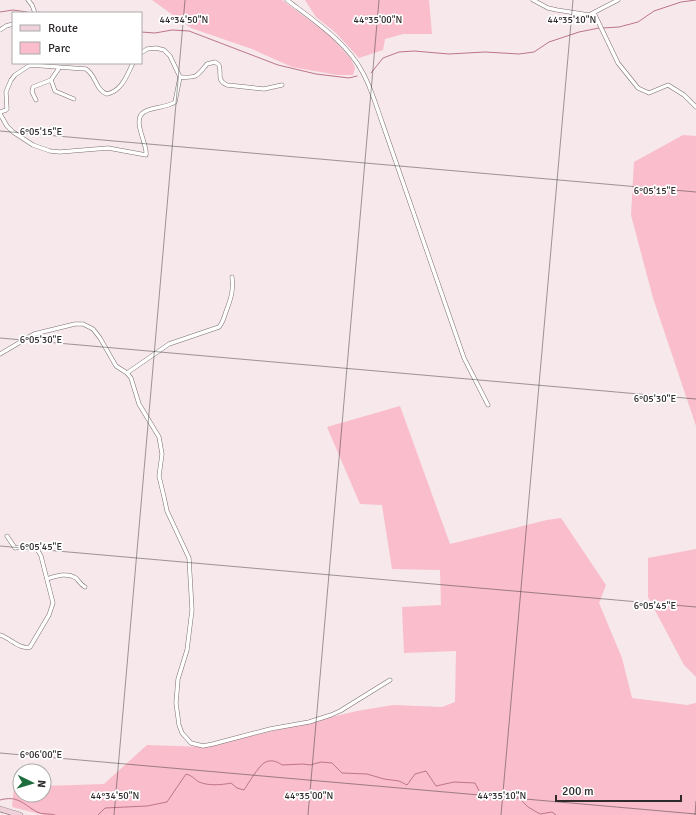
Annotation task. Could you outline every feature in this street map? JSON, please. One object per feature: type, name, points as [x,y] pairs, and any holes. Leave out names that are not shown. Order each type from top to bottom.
[{"type":"main road","points":[[0,809],[20,815]]},
{"type":"street","points":[[28,0],[35,12]]},
{"type":"street","points":[[287,0],[330,33],[362,71],[384,127],[464,358],[488,405]]},
{"type":"street","points":[[532,0],[548,8],[585,14],[594,13],[618,0]]},
{"type":"street","points":[[594,13],[618,63],[638,88],[649,93],[668,85],[684,95],[696,107]]},
{"type":"street","points":[[0,30],[12,24]]},
{"type":"street","points":[[133,64],[125,81],[107,94],[101,91],[88,70],[32,64],[13,77],[6,92],[7,109],[0,113],[7,126],[13,132],[33,145],[50,151],[60,152],[108,148],[146,155],[140,128],[140,118],[145,111],[175,102],[180,77],[170,56],[164,50],[151,48],[142,52]]},
{"type":"street","points":[[180,77],[196,76],[201,73],[207,64],[215,62],[218,63],[220,68],[220,80],[227,85],[264,89],[282,85]]},
{"type":"street","points":[[36,100],[32,92],[33,87],[51,80],[59,68]]},
{"type":"street","points":[[51,80],[55,91],[74,99]]},
{"type":"street","points":[[127,373],[169,344],[219,327],[224,321],[231,300],[234,286],[232,277]]},
{"type":"street","points":[[0,354],[34,334],[75,324],[84,324],[93,329],[116,366],[127,373],[131,378],[139,404],[159,437],[162,449],[159,476],[167,511],[189,558],[192,610],[187,650],[178,679],[176,703],[177,718],[182,733],[186,738],[196,745],[203,746],[309,722],[340,712],[390,680]]},
{"type":"street","points":[[0,635],[21,647],[30,647],[50,615],[53,603],[41,556],[37,550],[21,547],[15,548],[7,536]]},
{"type":"street","points":[[47,579],[67,574],[73,576],[82,586],[85,587]]},
{"type":"green space","points":[[152,0],[282,0],[329,35],[351,59],[355,68],[353,75],[337,75],[292,67],[252,49],[191,28]]},
{"type":"green space","points":[[305,0],[429,0],[432,34],[403,34],[385,39],[383,50],[359,58],[336,33],[316,17]]},
{"type":"green space","points":[[683,135],[696,136],[696,426],[653,298],[631,215],[634,162]]},
{"type":"green space","points":[[400,406],[450,544],[547,520],[561,518],[606,585],[599,603],[622,658],[632,698],[687,705],[696,703],[696,815],[44,815],[12,807],[12,803],[52,803],[52,786],[104,784],[147,745],[205,747],[357,711],[393,705],[442,707],[455,702],[456,651],[404,653],[402,607],[441,605],[440,570],[392,569],[382,505],[360,504],[327,427]]},
{"type":"green space","points":[[696,549],[696,677],[684,665],[648,597],[648,558]]},
{"type":"waterway","points":[[603,28],[619,27],[638,22],[654,11],[681,2],[696,0]]},
{"type":"waterway","points":[[0,12],[13,10],[27,12]]},
{"type":"waterway","points":[[371,73],[383,58],[399,52],[414,51],[449,54],[485,52],[519,54],[534,52],[549,42],[579,32],[599,28]]},
{"type":"waterway","points":[[142,32],[155,33],[172,30],[189,31],[278,65],[316,74],[349,78],[357,76]]},
{"type":"waterway","points":[[98,815],[105,808],[147,806],[167,802],[186,774],[199,782],[215,785],[231,783],[237,788],[244,790],[262,765],[271,761],[282,765],[310,765],[321,762],[332,763],[342,773],[367,774],[384,779],[399,781],[407,785],[415,774],[426,771],[436,786],[454,782],[475,783],[484,800],[489,797],[496,800],[518,797],[528,807],[540,814],[552,812],[556,815]]},
{"type":"waterway","points":[[0,800],[16,799],[39,813],[55,815]]}]
